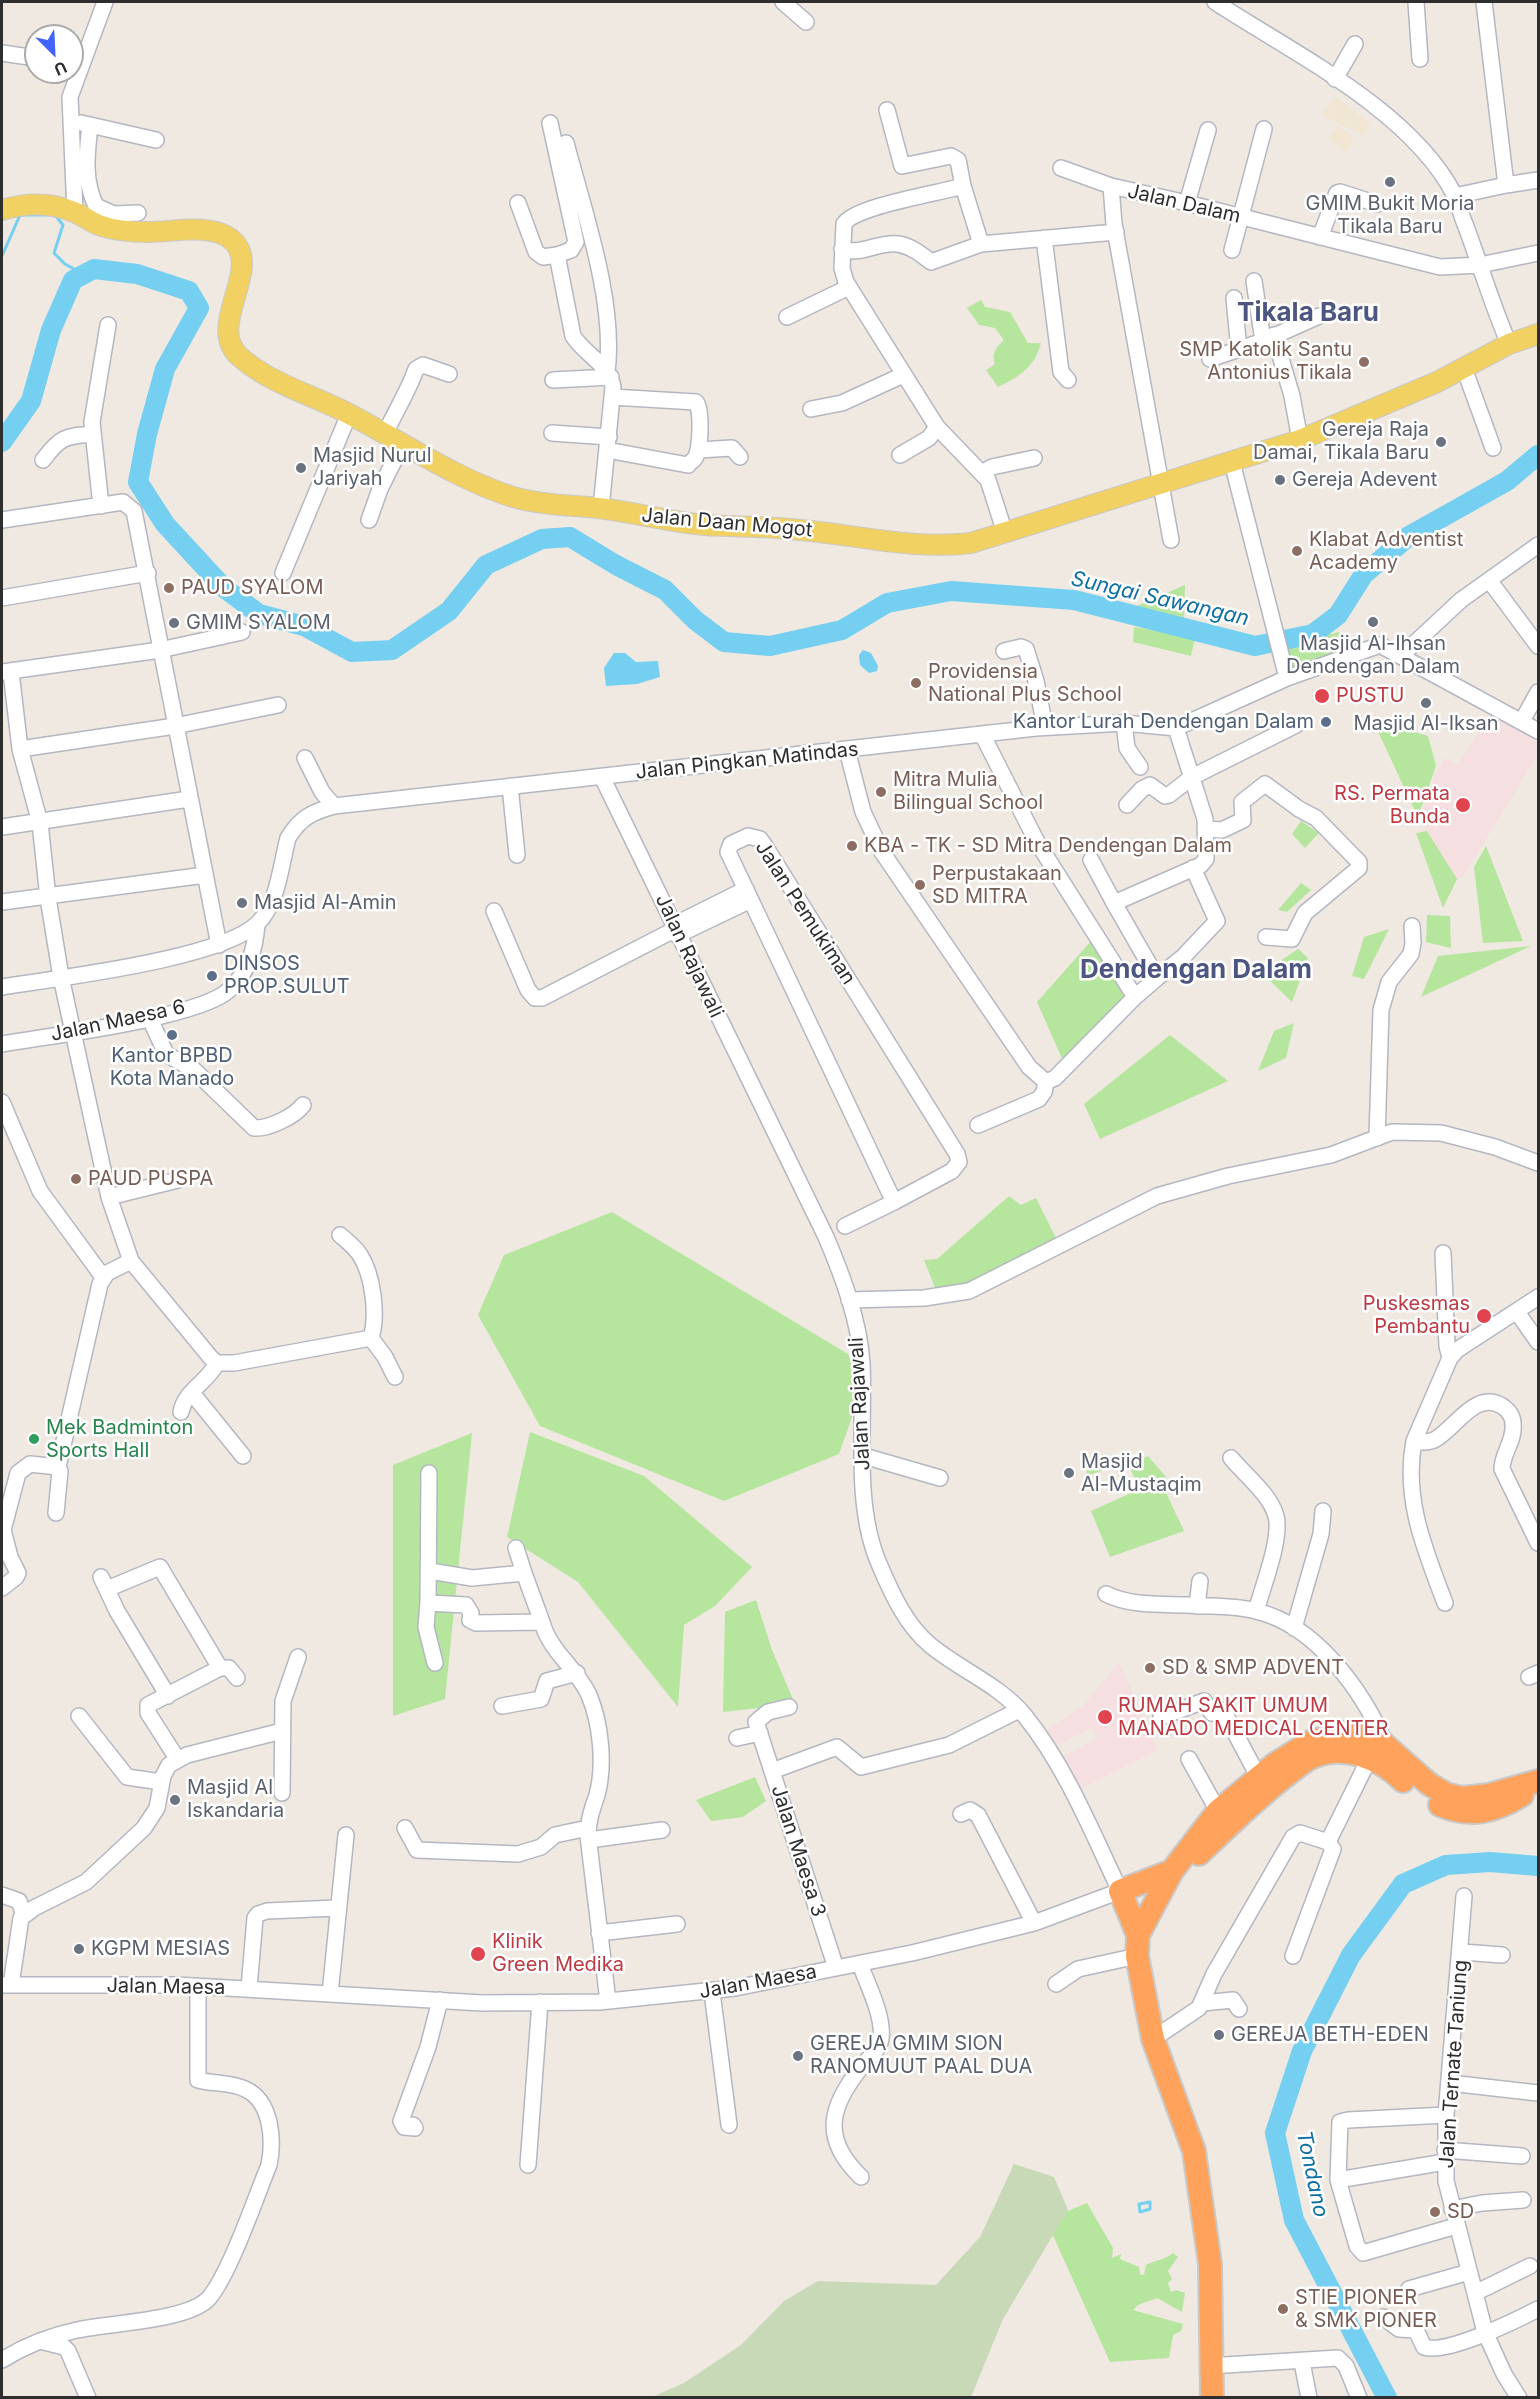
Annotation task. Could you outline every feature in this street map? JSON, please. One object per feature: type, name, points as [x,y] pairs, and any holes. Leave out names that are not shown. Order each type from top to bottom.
[{"type":"highway","points":[[1137,1945],[1175,1868],[1218,1811],[1291,1752],[1330,1735],[1365,1733],[1382,1757],[1446,1794],[1462,1798],[1500,1792],[1539,1781]]},
{"type":"highway","name":"Jalan Maesa","points":[[1120,1891],[1191,1862],[1249,1804],[1314,1756],[1338,1753],[1382,1757]]},
{"type":"highway","points":[[1120,1891],[1137,1945],[1153,2039],[1194,2151],[1210,2264],[1209,2366],[1212,2397]]},
{"type":"main road","name":"Jalan Daan Mogot","points":[[2,210],[34,204],[75,212],[96,224],[113,230],[185,230],[225,235],[236,243],[241,255],[242,268],[228,323],[227,336],[231,348],[240,357],[274,380],[349,414],[402,445],[510,496],[531,501],[601,508],[704,525],[797,529],[930,546],[971,543],[1300,440],[1464,368],[1509,344],[1539,333]]},
{"type":"street","points":[[84,51],[105,2]]},
{"type":"street","points":[[783,2],[806,22]]},
{"type":"street","points":[[1215,2],[1335,79],[1376,108],[1416,143],[1455,196],[1493,306],[1509,344]]},
{"type":"street","points":[[1416,2],[1420,59]]},
{"type":"street","points":[[1484,2],[1506,185]]},
{"type":"street","points":[[1335,79],[1355,44]]},
{"type":"street","points":[[2,53],[24,56]]},
{"type":"street","points":[[73,84],[69,120],[75,212]]},
{"type":"street","points":[[887,110],[902,166],[951,156],[958,160],[963,186],[981,244]]},
{"type":"street","points":[[69,120],[156,141]]},
{"type":"street","points":[[518,203],[536,252],[543,257],[557,255],[571,249],[576,242],[550,123]]},
{"type":"street","points":[[90,125],[86,168],[88,189],[96,206],[114,214],[138,213]]},
{"type":"street","points":[[1232,250],[1264,129]]},
{"type":"street","points":[[1187,203],[1208,130]]},
{"type":"street","points":[[566,143],[597,260],[610,346],[609,374],[612,397],[601,508]]},
{"type":"street","points":[[1061,168],[1111,186]]},
{"type":"street","points":[[1455,196],[1539,180]]},
{"type":"street","points":[[963,186],[877,206],[848,218],[844,224],[843,272],[849,287],[937,427],[991,484],[1005,533]]},
{"type":"street","name":"Jalan Dalam","points":[[1171,540],[1116,232],[1111,186],[1440,267],[1480,265],[1539,253]]},
{"type":"street","points":[[1320,237],[1336,193],[1340,192],[1377,204]]},
{"type":"street","points":[[842,249],[856,251],[897,243],[916,250],[931,262],[981,244],[1116,232]]},
{"type":"street","points":[[1044,238],[1061,372],[1068,380]]},
{"type":"street","points":[[557,255],[573,336],[579,345],[609,374]]},
{"type":"street","points":[[1254,281],[1268,338],[1292,396],[1300,440]]},
{"type":"street","points":[[787,317],[849,287]]},
{"type":"street","points":[[1234,298],[1239,350]]},
{"type":"street","points":[[1210,358],[1239,350],[1319,316]]},
{"type":"street","points":[[101,506],[92,422],[108,325]]},
{"type":"street","points":[[385,434],[400,403],[407,395],[416,369],[423,365],[449,374]]},
{"type":"street","points":[[1464,368],[1493,448]]},
{"type":"street","points":[[553,380],[609,374]]},
{"type":"street","points":[[812,409],[842,403],[903,375]]},
{"type":"street","points":[[552,433],[608,443],[688,465],[696,458],[699,450],[700,411],[696,402],[612,397]]},
{"type":"street","points":[[283,573],[349,414]]},
{"type":"street","points":[[900,455],[929,438],[937,427]]},
{"type":"street","points":[[43,460],[54,444],[62,438],[93,434]]},
{"type":"street","points":[[369,520],[380,489],[402,445]]},
{"type":"street","points":[[699,450],[732,448],[740,457]]},
{"type":"street","points":[[982,473],[992,467],[1034,458]]},
{"type":"street","points":[[1232,462],[1287,678]]},
{"type":"street","points":[[2,520],[123,502],[134,511],[148,573],[174,726],[219,945]]},
{"type":"street","points":[[1402,655],[1446,612],[1489,580],[1537,552]]},
{"type":"street","points":[[2,598],[148,573]]},
{"type":"street","points":[[1489,580],[1539,646]]},
{"type":"street","points":[[242,632],[160,650],[6,672],[20,749],[40,822],[48,898],[61,977],[109,1197],[131,1261],[217,1363],[234,1363],[371,1338]]},
{"type":"street","name":"Jalan Pingkan Matindas","points":[[2,987],[153,961],[219,945],[241,936],[257,924],[270,906],[288,838],[292,831],[303,817],[334,806],[1045,727],[1124,723],[1176,728],[1287,678],[1380,645],[1539,731]]},
{"type":"street","points":[[1004,651],[1021,647],[1026,649],[1036,681],[1045,727]]},
{"type":"street","points":[[1522,721],[1539,692]]},
{"type":"street","points":[[20,749],[174,726],[278,705]]},
{"type":"street","points":[[1124,723],[1127,748],[1140,767]]},
{"type":"street","points":[[1127,805],[1146,786],[1154,786],[1161,794],[1169,795],[1192,777],[1296,725]]},
{"type":"street","points":[[1114,903],[1193,868],[1206,859],[1205,829],[1192,777],[1176,728]]},
{"type":"street","points":[[982,734],[1037,842],[1135,997]]},
{"type":"street","points":[[847,750],[863,812],[882,852],[1029,1067],[1046,1082]]},
{"type":"street","points":[[305,758],[322,792],[334,806]]},
{"type":"street","name":"Jalan Rajawali","points":[[602,777],[674,931],[826,1237],[849,1300],[859,1336],[862,1362],[864,1492],[872,1543],[893,1595],[916,1631],[929,1645],[1018,1710],[1044,1743],[1069,1786],[1120,1891]]},
{"type":"street","points":[[1205,829],[1220,830],[1243,820],[1241,803],[1265,784],[1299,809],[1316,818],[1359,862],[1359,868],[1305,913],[1292,939],[1266,937]]},
{"type":"street","points":[[510,786],[517,855]]},
{"type":"street","points":[[2,827],[189,799]]},
{"type":"street","name":"Jalan Pemukiman","points":[[753,836],[760,839],[765,846],[957,1154],[959,1162],[952,1171],[894,1202],[749,894],[728,852],[731,844],[753,836]]},
{"type":"street","points":[[1091,861],[1157,978]]},
{"type":"street","points":[[1046,1082],[1055,1078],[1135,997],[1184,956],[1217,921],[1193,868]]},
{"type":"street","points":[[2,902],[48,898],[205,875]]},
{"type":"street","points":[[494,911],[528,990],[535,998],[550,995],[749,894]]},
{"type":"street","name":"Jalan Maesa 6","points":[[2,1044],[150,1018],[206,1002],[230,989],[250,961],[255,949],[257,924]]},
{"type":"street","points":[[1377,1138],[1382,1010],[1389,982],[1411,954],[1412,926]]},
{"type":"street","points":[[150,1018],[166,1054],[194,1070],[254,1128],[264,1127],[291,1115],[303,1105]]},
{"type":"street","points":[[978,1125],[1040,1098],[1046,1082]]},
{"type":"street","points":[[2,1102],[40,1191],[103,1277]]},
{"type":"street","points":[[849,1300],[924,1298],[969,1290],[1157,1196],[1228,1176],[1331,1155],[1392,1132],[1441,1133],[1495,1147],[1539,1163]]},
{"type":"street","points":[[109,1197],[178,1180]]},
{"type":"street","points":[[845,1226],[894,1202]]},
{"type":"street","points":[[340,1235],[360,1255],[366,1267],[374,1323],[371,1338]]},
{"type":"street","points":[[1443,1252],[1447,1346],[1450,1358]]},
{"type":"street","points":[[57,1513],[58,1467],[103,1277],[131,1261]]},
{"type":"street","points":[[1445,1603],[1423,1542],[1413,1505],[1414,1441],[1450,1358],[1457,1350],[1539,1297]]},
{"type":"street","points":[[1517,1312],[1539,1342]]},
{"type":"street","points":[[371,1338],[381,1350],[394,1377]]},
{"type":"street","points":[[181,1412],[192,1393],[212,1374],[217,1363]]},
{"type":"street","points":[[192,1393],[243,1456]]},
{"type":"street","points":[[1414,1441],[1434,1440],[1465,1413],[1483,1402],[1490,1401],[1505,1408],[1514,1422],[1502,1460],[1502,1469],[1539,1543]]},
{"type":"street","points":[[864,1456],[940,1478]]},
{"type":"street","points":[[1231,1458],[1269,1502],[1276,1518],[1272,1559],[1256,1611]]},
{"type":"street","points":[[2,1588],[18,1573],[10,1557],[3,1530],[18,1473],[24,1466],[30,1464],[58,1467]]},
{"type":"street","points":[[429,1473],[430,1571],[427,1637],[435,1663]]},
{"type":"street","points":[[1294,1628],[1321,1534],[1323,1511]]},
{"type":"street","points":[[516,1548],[551,1644],[577,1673],[589,1696],[599,1739],[597,1794],[589,1814],[588,1834],[608,2001]]},
{"type":"street","points":[[168,1696],[104,1583],[161,1568],[220,1668]]},
{"type":"street","points":[[430,1571],[472,1578],[524,1573]]},
{"type":"street","points":[[1197,1606],[1200,1581]]},
{"type":"street","points":[[1106,1594],[1126,1601],[1256,1611],[1294,1628],[1322,1650],[1370,1710],[1382,1757],[1328,1842]]},
{"type":"street","points":[[428,1603],[466,1605],[471,1613],[470,1620],[476,1623],[542,1622]]},
{"type":"street","points":[[282,1793],[283,1701],[298,1657]]},
{"type":"street","points":[[178,1760],[147,1710],[150,1703],[220,1668],[229,1668],[237,1678]]},
{"type":"street","points":[[502,1706],[541,1699],[548,1681],[577,1673]]},
{"type":"street","points":[[1161,1717],[1204,1701],[1212,1713],[1223,1710],[1259,1778]]},
{"type":"street","points":[[737,1738],[760,1733],[756,1722],[758,1718],[768,1712],[789,1707]]},
{"type":"street","points":[[772,1771],[837,1748],[866,1768],[907,1754],[949,1745],[1018,1710]]},
{"type":"street","points":[[79,1716],[127,1777],[161,1782]]},
{"type":"street","points":[[6,1985],[19,1922],[24,1914],[86,1882],[144,1828],[158,1808],[161,1782],[169,1765],[178,1760],[282,1731]]},
{"type":"street","name":"Jalan Maesa 3","points":[[760,1733],[836,1968]]},
{"type":"street","points":[[1189,1759],[1218,1811]]},
{"type":"street","points":[[961,1814],[970,1810],[978,1815],[1034,1923]]},
{"type":"street","points":[[405,1828],[417,1850],[512,1855],[542,1847],[555,1834],[662,1830]]},
{"type":"street","points":[[1153,2039],[1194,2014],[1202,2003],[1214,1974],[1293,1837],[1300,1833],[1328,1842],[1333,1846],[1293,1956]]},
{"type":"street","points":[[330,1994],[346,1835]]},
{"type":"street","name":"Jalan Maesa","points":[[6,1985],[198,1986],[440,2000],[608,2001],[712,1992],[860,1964],[989,1936],[1034,1923],[1120,1891]]},
{"type":"street","points":[[2,1895],[19,1902],[24,1914]]},
{"type":"street","name":"Jalan Ternate Taniung","points":[[1464,1896],[1462,1952],[1446,2115],[1445,2156],[1452,2209],[1485,2332],[1504,2374],[1519,2397]]},
{"type":"street","points":[[249,1988],[255,1918],[258,1914],[278,1910],[337,1908]]},
{"type":"street","points":[[599,1933],[678,1924]]},
{"type":"street","points":[[1056,1984],[1078,1968],[1137,1945]]},
{"type":"street","points":[[1462,1952],[1502,1955]]},
{"type":"street","points":[[860,1964],[879,2024],[881,2038],[879,2047],[845,2087],[839,2098],[834,2118],[838,2148],[844,2159],[861,2177]]},
{"type":"street","points":[[2,2360],[38,2340],[80,2330],[169,2315],[194,2307],[209,2297],[225,2269],[269,2165],[273,2147],[271,2127],[255,2095],[244,2088],[198,2080],[198,1986]]},
{"type":"street","points":[[712,1992],[729,2125]]},
{"type":"street","points":[[413,2125],[415,2128],[404,2127],[401,2121],[428,2048],[440,2000]]},
{"type":"street","points":[[1202,2003],[1233,2000],[1239,2009]]},
{"type":"street","points":[[528,2165],[540,2002]]},
{"type":"street","points":[[1450,2083],[1539,2093]]},
{"type":"street","points":[[1446,2115],[1340,2122],[1338,2180],[1342,2200],[1358,2246],[1363,2253],[1456,2226]]},
{"type":"street","points":[[1338,2180],[1445,2156],[1522,2156]]},
{"type":"street","points":[[1452,2209],[1482,2203],[1523,2200]]},
{"type":"street","points":[[1475,2293],[1530,2266]]},
{"type":"street","points":[[1409,2289],[1469,2272]]},
{"type":"street","points":[[1383,2317],[1399,2329],[1417,2331],[1426,2349],[1452,2344],[1539,2309]]},
{"type":"street","points":[[38,2340],[64,2347],[68,2351],[88,2397]]},
{"type":"street","points":[[1209,2366],[1341,2359],[1359,2397]]},
{"type":"street","points":[[1302,2362],[1309,2397]]},
{"type":"shaded area","points":[[1336,97],[1371,125],[1363,135],[1321,115]]},
{"type":"shaded area","points":[[1338,126],[1354,138],[1346,152],[1329,139]]},
{"type":"shaded area","points":[[1490,715],[1538,742],[1538,755],[1462,878],[1452,879],[1431,843],[1422,819],[1426,799],[1435,775],[1445,758],[1457,764]]},
{"type":"shaded area","name":"RUMAH SAKIT UMUM MANADO MEDICAL CENTER","points":[[1119,1662],[1158,1750],[1076,1791],[1057,1760],[1098,1738],[1091,1728],[1051,1748],[1042,1733],[1084,1705]]},
{"type":"green space","points":[[981,300],[985,307],[1010,312],[1028,343],[1041,343],[1030,365],[1013,379],[998,387],[986,370],[995,364],[995,351],[1004,340],[995,328],[979,325],[967,308]]},
{"type":"green space","points":[[1185,585],[1184,621],[1132,608]]},
{"type":"green space","points":[[1134,627],[1195,637],[1191,656],[1133,642]]},
{"type":"green space","points":[[1339,632],[1351,646],[1291,673],[1284,645]]},
{"type":"green space","points":[[1373,721],[1428,736],[1436,766],[1418,817]]},
{"type":"green space","points":[[1301,821],[1319,833],[1305,848],[1292,834]]},
{"type":"green space","points":[[1427,831],[1457,879],[1443,908],[1416,833]]},
{"type":"green space","points":[[1486,846],[1523,941],[1483,943],[1474,867]]},
{"type":"green space","points":[[1301,883],[1311,890],[1287,912],[1278,910]]},
{"type":"green space","points":[[1427,915],[1450,916],[1451,948],[1426,942]]},
{"type":"green space","points":[[1389,929],[1364,979],[1352,976],[1364,937]]},
{"type":"green space","points":[[1092,940],[1129,998],[1064,1063],[1037,1002]]},
{"type":"green space","points":[[1531,946],[1421,997],[1438,956]]},
{"type":"green space","points":[[1298,949],[1308,958],[1292,1002],[1262,973]]},
{"type":"green space","points":[[1294,1023],[1286,1058],[1258,1071],[1274,1031]]},
{"type":"green space","points":[[1170,1035],[1228,1081],[1100,1139],[1084,1104]]},
{"type":"green space","points":[[1009,1196],[1021,1205],[1036,1198],[1057,1240],[1012,1269],[938,1295],[924,1260],[937,1259]]},
{"type":"green space","points":[[612,1212],[848,1354],[862,1389],[839,1454],[724,1501],[540,1426],[478,1315],[504,1255]]},
{"type":"green space","points":[[530,1432],[644,1476],[752,1567],[715,1606],[684,1625],[678,1707],[578,1582],[507,1537]]},
{"type":"green space","points":[[472,1433],[445,1699],[393,1716],[393,1465]]},
{"type":"green space","points":[[1096,1454],[1103,1470],[1087,1476],[1086,1458]]},
{"type":"green space","points":[[1148,1456],[1166,1477],[1139,1488],[1129,1466]]},
{"type":"green space","points":[[1160,1480],[1184,1531],[1110,1557],[1091,1511]]},
{"type":"green space","points":[[756,1600],[772,1650],[795,1704],[723,1712],[725,1612]]},
{"type":"green space","points":[[755,1777],[766,1801],[743,1817],[711,1821],[696,1800]]},
{"type":"green space","points":[[1014,2164],[1054,2177],[1068,2210],[1003,2319],[971,2397],[652,2397],[684,2383],[741,2345],[784,2301],[818,2281],[936,2285],[980,2237]]},
{"type":"green space","points":[[1087,2203],[1113,2248],[1112,2258],[1121,2254],[1120,2259],[1139,2267],[1140,2274],[1144,2275],[1146,2265],[1173,2253],[1178,2257],[1168,2271],[1172,2279],[1168,2283],[1171,2292],[1176,2290],[1185,2293],[1182,2312],[1157,2298],[1138,2305],[1133,2310],[1183,2324],[1181,2331],[1173,2335],[1169,2358],[1110,2362],[1046,2220]]},
{"type":"water","points":[[863,650],[871,653],[878,666],[877,671],[869,673],[860,665],[859,655]]},
{"type":"water","points":[[614,653],[625,653],[636,662],[658,661],[660,677],[637,684],[606,686],[604,668]]},
{"type":"waterway","points":[[2,256],[20,215],[55,215],[63,225],[54,253],[65,264],[83,274]]},
{"type":"waterway","name":"Sungai Sawangan","points":[[2,442],[31,401],[51,330],[73,280],[94,269],[137,274],[189,291],[199,308],[165,369],[147,434],[138,482],[165,524],[224,588],[259,614],[304,626],[352,652],[392,650],[449,611],[486,565],[542,539],[570,537],[616,565],[665,590],[695,620],[724,642],[770,646],[842,630],[887,603],[951,591],[1074,600],[1255,646],[1313,634],[1338,615],[1364,574],[1409,536],[1507,481],[1538,455]]},
{"type":"waterway","name":"Tondano","points":[[1387,2398],[1294,2220],[1275,2133],[1302,2051],[1351,1955],[1403,1884],[1446,1865],[1490,1862],[1538,1866]]},
{"type":"waterway","points":[[1150,2202],[1150,2209],[1140,2212],[1139,2204],[1150,2202]]},
{"type":"place","name":"GMIM Bukit Moria Tikala Baru","points":[[1390,182]]},
{"type":"place","name":"SMP Katolik Santu Antonius Tikala","points":[[1364,362]]},
{"type":"place","name":"Gereja Raja Damai, Tikala Baru","points":[[1441,442]]},
{"type":"place","name":"Masjid Nurul Jariyah","points":[[301,468]]},
{"type":"place","name":"Gereja Adevent","points":[[1280,480]]},
{"type":"place","name":"Klabat Adventist Academy","points":[[1297,551]]},
{"type":"place","name":"PAUD SYALOM","points":[[169,588]]},
{"type":"place","name":"Masjid Al-Ihsan Dendengan Dalam","points":[[1373,622]]},
{"type":"place","name":"GMIM SYALOM","points":[[174,623]]},
{"type":"place","name":"Providensia National Plus School","points":[[916,683]]},
{"type":"place","name":"PUSTU","points":[[1322,696]]},
{"type":"place","name":"Masjid Al-Iksan","points":[[1426,703]]},
{"type":"place","name":"Kantor Lurah Dendengan Dalam","points":[[1326,722]]},
{"type":"place","name":"Mitra Mulia Bilingual School","points":[[881,792]]},
{"type":"place","name":"RS. Permata Bunda","points":[[1463,805]]},
{"type":"place","name":"KBA - TK - SD Mitra Dendengan Dalam","points":[[852,846]]},
{"type":"place","name":"Perpustakaan SD MITRA","points":[[920,885]]},
{"type":"place","name":"Masjid Al-Amin","points":[[242,903]]},
{"type":"place","name":"DINSOS PROP.SULUT","points":[[212,976]]},
{"type":"place","name":"Kantor BPBD Kota Manado","points":[[172,1035]]},
{"type":"place","name":"PAUD PUSPA","points":[[76,1179]]},
{"type":"place","name":"Puskesmas Pembantu","points":[[1484,1316]]},
{"type":"place","name":"Mek Badminton Sports Hall","points":[[34,1439]]},
{"type":"place","name":"Masjid Al-Mustaqim","points":[[1069,1473]]},
{"type":"place","name":"SD & SMP ADVENT","points":[[1150,1668]]},
{"type":"place","name":"RUMAH SAKIT UMUM MANADO MEDICAL CENTER","points":[[1105,1717]]},
{"type":"place","name":"Masjid Al Iskandaria","points":[[175,1800]]},
{"type":"place","name":"KGPM MESIAS","points":[[79,1949]]},
{"type":"place","name":"Klinik Green Medika","points":[[478,1954]]},
{"type":"place","name":"GEREJA BETH-EDEN","points":[[1219,2035]]},
{"type":"place","name":"GEREJA GMIM SION RANOMUUT PAAL DUA","points":[[798,2056]]},
{"type":"place","name":"SD","points":[[1435,2212]]},
{"type":"place","name":"STIE PIONER & SMK PIONER","points":[[1283,2309]]},
{"type":"district","name":"Tikala Baru","points":[[1308,313]]},
{"type":"district","name":"Dendengan Dalam","points":[[1196,970]]}]
